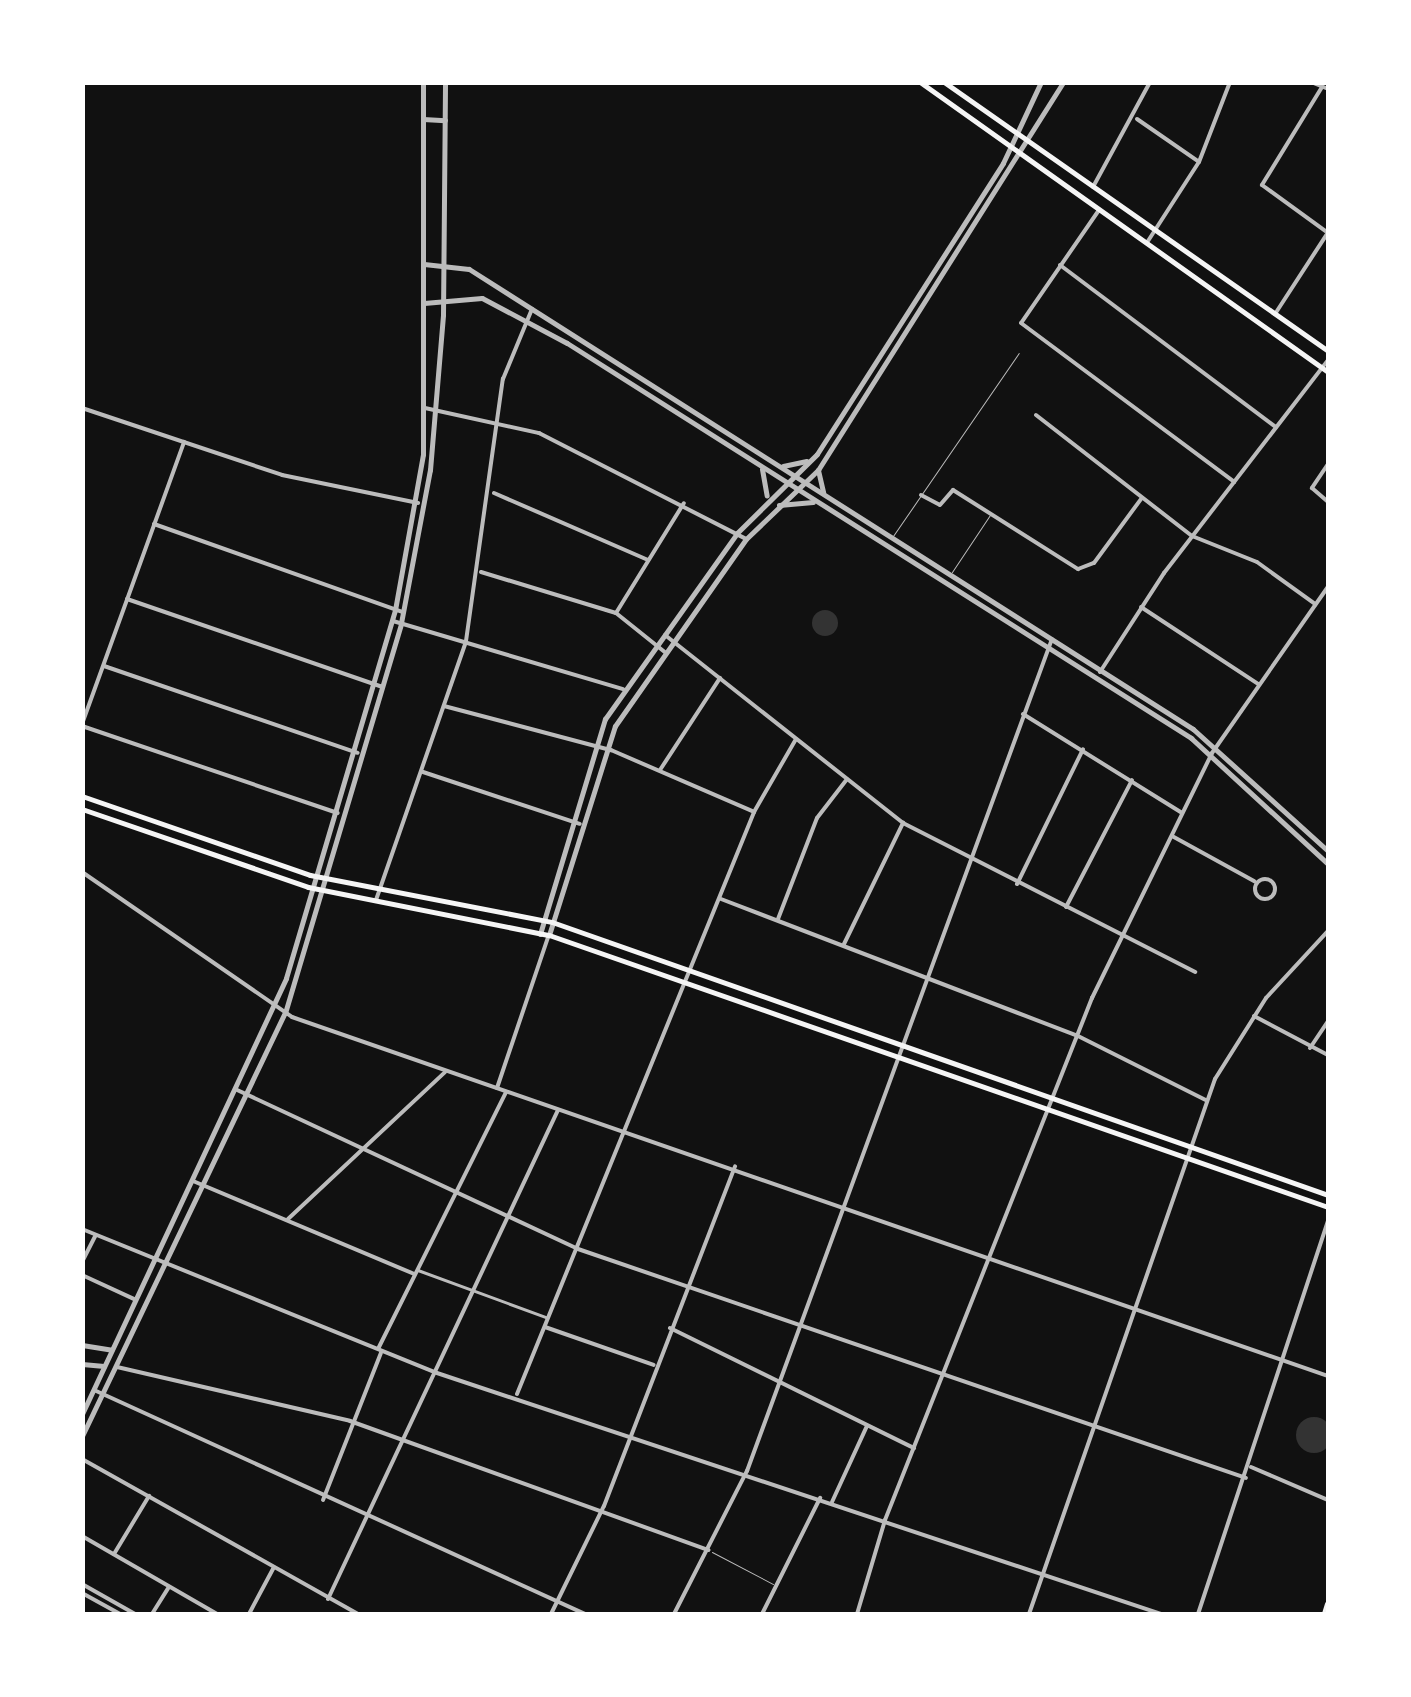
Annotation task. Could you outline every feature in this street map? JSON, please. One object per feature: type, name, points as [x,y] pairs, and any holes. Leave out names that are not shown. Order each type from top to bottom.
[{"type":"main road","points":[[920,82],[1326,370]]},
{"type":"main road","points":[[944,82],[1328,352]]},
{"type":"main road","points":[[82,796],[310,875],[552,922],[900,1050],[1328,1195]]},
{"type":"main road","points":[[82,809],[317,890],[549,935],[1182,1161],[1328,1207]]},
{"type":"main road","points":[[1325,1614],[1328,1604]]},
{"type":"street","points":[[82,1436],[201,1185],[274,1005],[329,811],[395,610],[418,503],[424,303],[423,82]]},
{"type":"street","points":[[82,1414],[190,1180],[285,1013],[338,813],[401,623],[434,410],[444,303],[445,82]]},
{"type":"street","points":[[497,1088],[540,948],[541,921],[591,750],[624,689],[737,533],[767,498],[817,454],[1019,136],[1041,82]]},
{"type":"street","points":[[540,948],[549,935],[602,750],[746,539],[772,508],[818,470],[1022,154],[1063,82]]},
{"type":"street","points":[[1093,187],[1137,118],[1150,82]]},
{"type":"street","points":[[1148,241],[1199,162],[1230,82]]},
{"type":"street","points":[[1275,314],[1328,233],[1262,185],[1325,88],[1311,82]]},
{"type":"street","points":[[1137,118],[1199,162]]},
{"type":"street","points":[[423,119],[445,120]]},
{"type":"street","points":[[1100,208],[1022,317],[1035,334],[1234,482]]},
{"type":"street","points":[[424,264],[446,262],[532,309],[951,574],[1051,643]]},
{"type":"street","points":[[1060,265],[1276,427]]},
{"type":"street","points":[[424,303],[482,298],[525,318],[887,546],[1217,745],[1328,852]]},
{"type":"street","points":[[376,900],[466,641],[494,492],[503,379],[525,318],[532,309]]},
{"type":"street","points":[[1099,673],[1192,536],[1276,427],[1326,370],[1328,360]]},
{"type":"street","points":[[82,408],[282,475],[418,503]]},
{"type":"street","points":[[422,408],[500,422],[684,504],[746,539]]},
{"type":"street","points":[[1036,414],[1192,536],[1257,562],[1316,605]]},
{"type":"street","points":[[184,442],[82,725],[338,813]]},
{"type":"street","points":[[773,462],[797,465],[817,454]]},
{"type":"street","points":[[1328,464],[1312,485],[1328,502]]},
{"type":"street","points":[[760,466],[767,498]]},
{"type":"street","points":[[818,470],[829,498]]},
{"type":"street","points":[[921,495],[938,506],[952,490],[1084,569],[1140,499]]},
{"type":"street","points":[[494,492],[648,560]]},
{"type":"street","points":[[616,612],[684,504]]},
{"type":"street","points":[[772,508],[821,505]]},
{"type":"street","points":[[154,524],[403,612]]},
{"type":"street","points":[[479,572],[616,612],[666,653]]},
{"type":"street","points":[[857,1614],[885,1520],[1052,1112],[1076,1036],[1212,752],[1328,587]]},
{"type":"street","points":[[127,599],[380,686]]},
{"type":"street","points":[[1141,608],[1260,684]]},
{"type":"street","points":[[392,620],[624,689]]},
{"type":"street","points":[[665,635],[903,823],[968,862],[1194,972]]},
{"type":"street","points":[[674,1614],[747,1471],[1051,643]]},
{"type":"street","points":[[104,666],[358,753]]},
{"type":"street","points":[[1099,673],[1212,752],[1328,864]]},
{"type":"street","points":[[660,770],[720,678]]},
{"type":"street","points":[[444,706],[602,750],[660,770],[754,812]]},
{"type":"street","points":[[1023,714],[1182,813]]},
{"type":"street","points":[[517,1394],[629,1130],[754,812],[796,739]]},
{"type":"street","points":[[1017,884],[1083,749]]},
{"type":"street","points":[[422,771],[580,824]]},
{"type":"street","points":[[778,919],[817,818],[847,779]]},
{"type":"street","points":[[1066,907],[1132,780]]},
{"type":"street","points":[[844,944],[903,823]]},
{"type":"street","points":[[1172,836],[1257,882]]},
{"type":"street","points":[[82,872],[285,1013],[445,1072],[994,1252],[1328,1376]]},
{"type":"street","points":[[719,898],[1076,1036],[1206,1100]]},
{"type":"street","points":[[1029,1614],[1138,1307],[1182,1161],[1206,1100],[1254,1016],[1328,932]]},
{"type":"street","points":[[1254,1016],[1328,1055]]},
{"type":"street","points":[[1310,1048],[1328,1021]]},
{"type":"street","points":[[288,1219],[445,1072]]},
{"type":"street","points":[[238,1091],[578,1249],[685,1289],[1246,1478]]},
{"type":"street","points":[[323,1500],[350,1421],[415,1272],[507,1092]]},
{"type":"street","points":[[328,1599],[558,1109]]},
{"type":"street","points":[[551,1614],[604,1506],[628,1431],[735,1166]]},
{"type":"street","points":[[190,1180],[415,1272],[474,1289],[549,1318]]},
{"type":"street","points":[[1198,1614],[1252,1467],[1328,1220]]},
{"type":"street","points":[[82,1229],[163,1268],[434,1372],[517,1394],[1162,1614]]},
{"type":"street","points":[[82,1262],[96,1235]]},
{"type":"street","points":[[82,1275],[134,1299]]},
{"type":"street","points":[[545,1327],[654,1365]]},
{"type":"street","points":[[670,1328],[779,1388],[914,1448]]},
{"type":"street","points":[[82,1345],[112,1350]]},
{"type":"street","points":[[585,1614],[323,1500],[101,1394],[94,1390],[84,1364],[115,1367],[350,1421],[604,1506],[708,1550]]},
{"type":"street","points":[[832,1502],[868,1426]]},
{"type":"street","points":[[82,1459],[358,1614]]},
{"type":"street","points":[[1252,1467],[1328,1500]]},
{"type":"street","points":[[114,1554],[149,1496]]},
{"type":"street","points":[[762,1614],[820,1498]]},
{"type":"street","points":[[82,1536],[217,1614]]},
{"type":"street","points":[[249,1614],[274,1567]]},
{"type":"street","points":[[82,1584],[135,1614]]},
{"type":"street","points":[[152,1614],[168,1586]]},
{"type":"street","points":[[82,1593],[120,1614]]},
{"type":"lane","points":[[887,546],[1019,353]]},
{"type":"lane","points":[[951,574],[991,514]]},
{"type":"lane","points":[[708,1550],[776,1586]]},
{"type":"shaded area","points":[[825,610],[834,614],[838,623],[834,632],[825,636],[816,632],[812,623],[816,614]]},
{"type":"shaded area","points":[[1314,1417],[1327,1422],[1332,1435],[1327,1448],[1314,1453],[1301,1448],[1296,1435],[1301,1422]]}]
